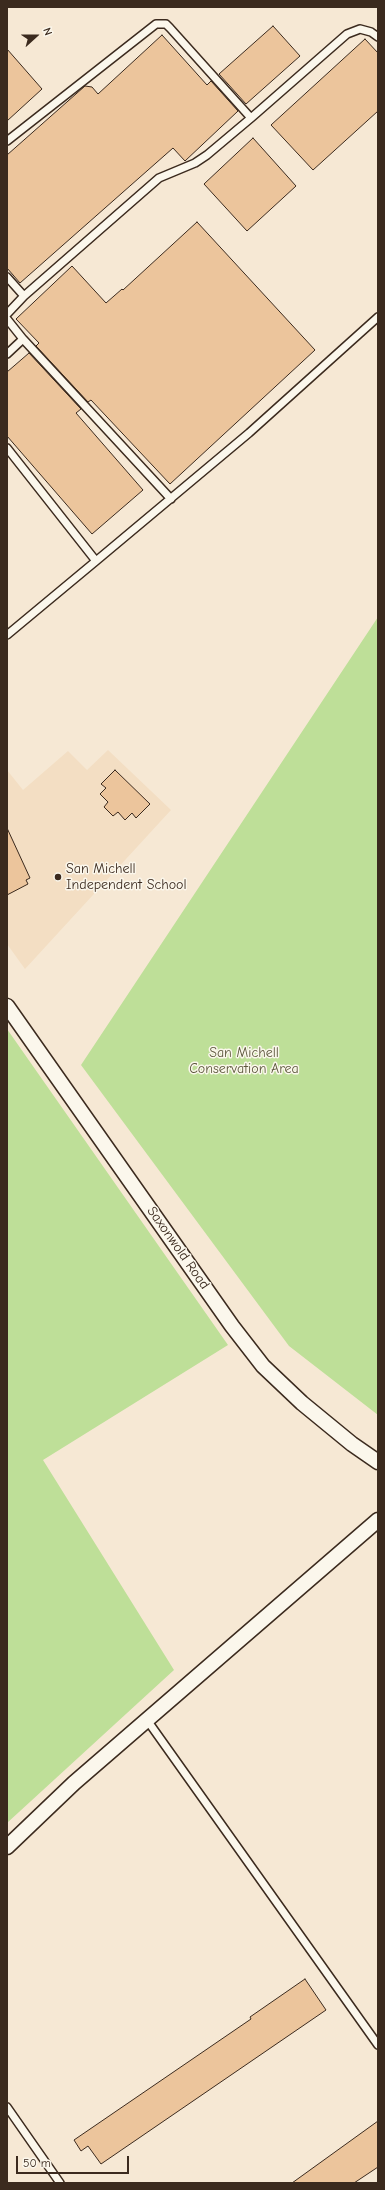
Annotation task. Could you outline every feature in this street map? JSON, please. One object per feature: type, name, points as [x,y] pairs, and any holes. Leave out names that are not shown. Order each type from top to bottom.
[{"type":"street","name":"Saxonwold Road","points":[[7,1006],[232,1326],[263,1366],[302,1403],[352,1444],[378,1462]]},
{"type":"street","points":[[7,1847],[74,1783],[378,1520]]},
{"type":"lane","points":[[7,141],[156,24],[166,24],[251,118]]},
{"type":"lane","points":[[7,314],[24,296],[159,178],[195,163],[207,155],[348,34],[360,29],[371,32],[378,37]]},
{"type":"lane","points":[[7,277],[24,296]]},
{"type":"lane","points":[[7,635],[249,433],[378,317]]},
{"type":"lane","points":[[7,320],[171,499]]},
{"type":"lane","points":[[7,354],[23,339]]},
{"type":"lane","points":[[7,448],[96,561]]},
{"type":"lane","points":[[147,1720],[378,2046]]},
{"type":"lane","points":[[7,2107],[60,2183]]},
{"type":"shaded area","name":"San Michell Independent School","points":[[108,750],[171,810],[25,969],[7,944],[7,770],[23,790],[68,751],[87,770]]},
{"type":"green space","name":"San Michell Conservation Area","points":[[378,617],[378,1415],[289,1346],[81,1065]]},
{"type":"green space","points":[[7,1029],[228,1345],[43,1460],[174,1670],[7,1823]]},
{"type":"building","points":[[273,26],[300,56],[246,104],[219,74]]},
{"type":"building","points":[[162,35],[207,85],[211,81],[238,111],[185,161],[173,148],[20,283],[7,268],[7,155],[85,86],[92,87],[98,94]]},
{"type":"building","points":[[365,39],[378,53],[378,111],[313,170],[271,125]]},
{"type":"building","points":[[7,49],[42,89],[7,121]]},
{"type":"building","points":[[253,138],[296,186],[247,231],[204,184]]},
{"type":"building","points":[[197,222],[315,350],[170,484],[91,400],[88,402],[36,346],[39,343],[16,319],[72,266],[106,303],[122,289],[123,290]]},
{"type":"building","points":[[29,353],[81,409],[76,413],[143,490],[92,534],[7,436],[7,372]]},
{"type":"building","points":[[115,770],[150,804],[136,818],[132,813],[125,820],[118,812],[113,816],[104,807],[108,802],[100,794],[106,788],[101,784]]},
{"type":"building","points":[[7,828],[30,878],[26,880],[28,884],[7,895]]},
{"type":"building","points":[[305,1979],[326,2010],[101,2164],[88,2146],[81,2151],[74,2140],[251,2019],[250,2017]]},
{"type":"building","points":[[378,2121],[378,2167],[354,2183],[292,2183]]},
{"type":"place","name":"San Michell Independent School","points":[[58,877]]}]
